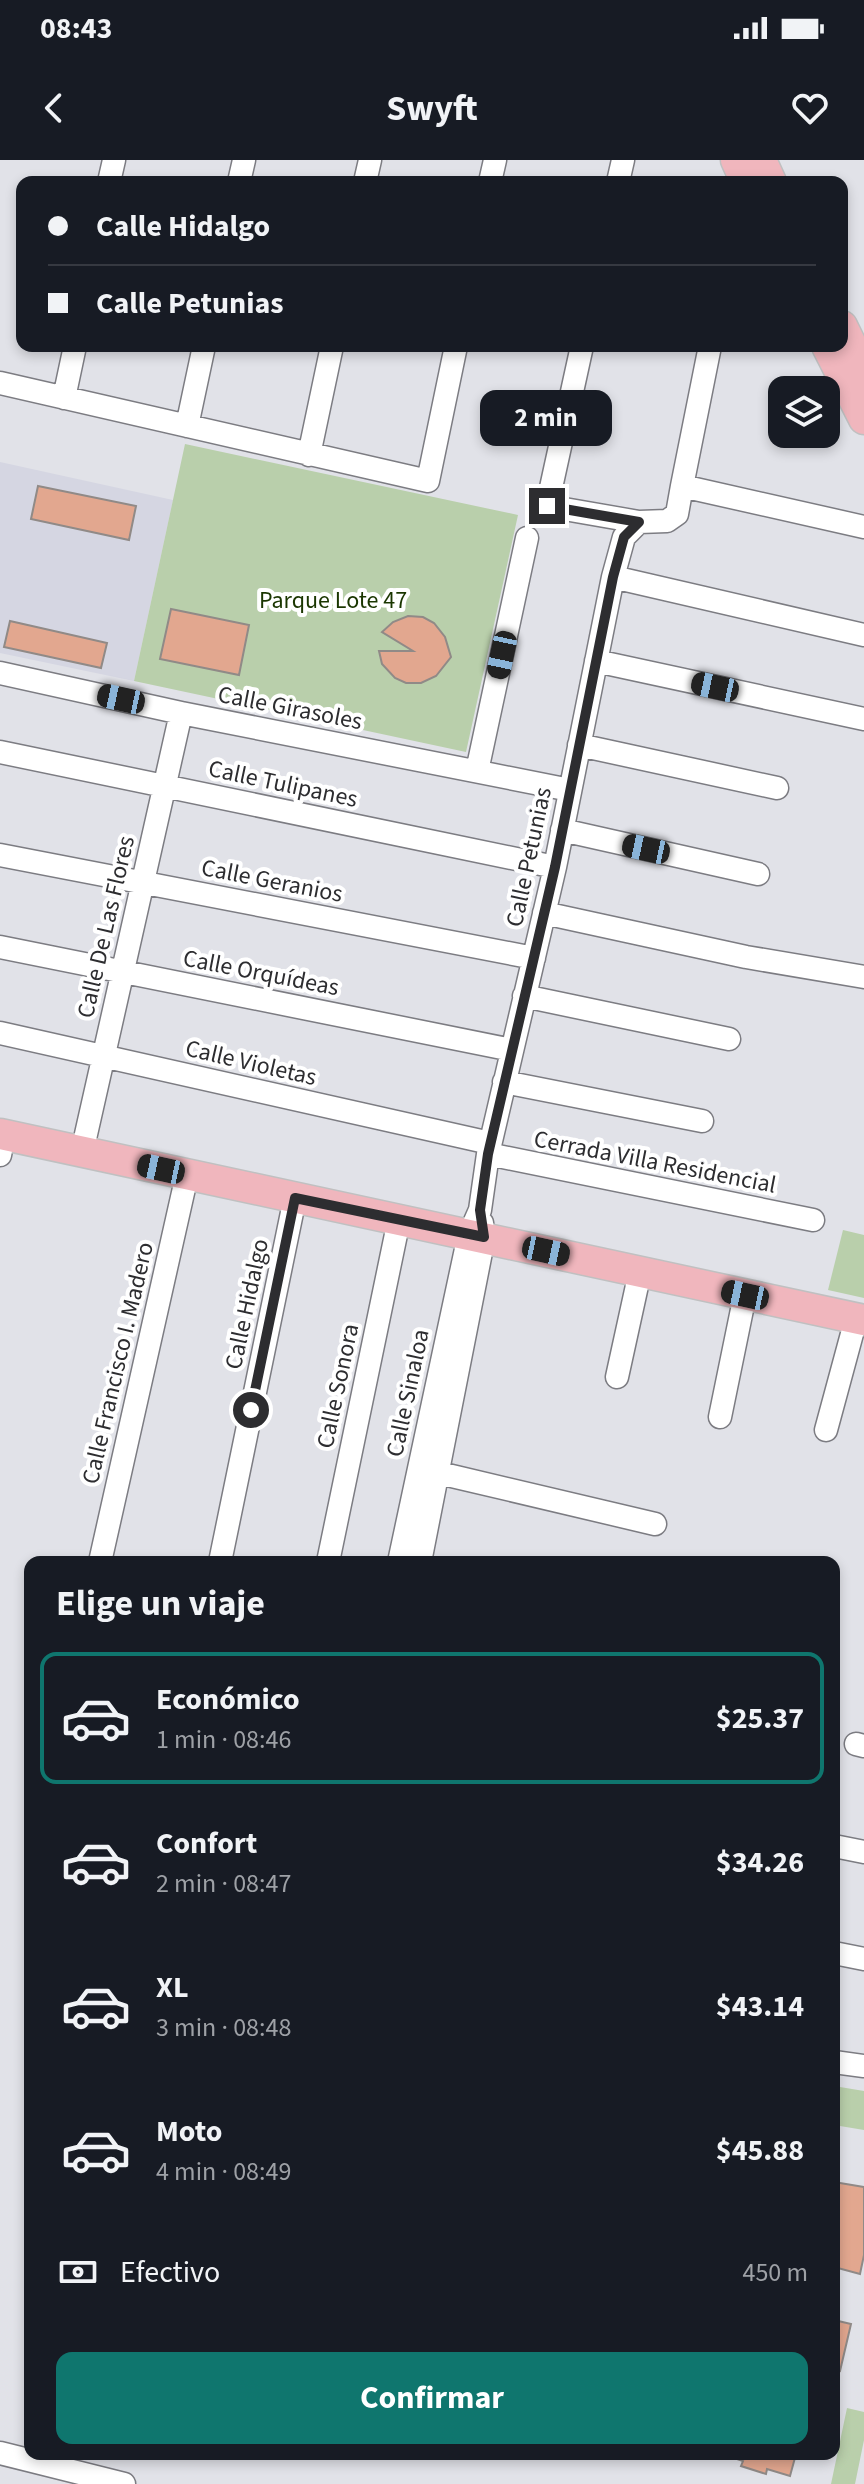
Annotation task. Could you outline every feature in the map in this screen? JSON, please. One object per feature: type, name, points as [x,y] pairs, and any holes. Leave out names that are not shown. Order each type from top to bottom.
[{"type":"main road","points":[[736,160],[766,172]]},
{"type":"main road","points":[[848,338],[864,371]]},
{"type":"main road","points":[[830,352],[864,418]]},
{"type":"main road","points":[[1,1142],[82,1152],[399,1220],[478,1227],[640,1272],[860,1319]]},
{"type":"street","points":[[64,398],[74,352]]},
{"type":"street","points":[[187,426],[203,352]]},
{"type":"street","points":[[309,455],[331,352]]},
{"type":"street","points":[[0,383],[428,481],[455,352]]},
{"type":"street","points":[[581,352],[547,506],[639,522],[667,521],[677,514],[709,352]]},
{"type":"street","points":[[682,486],[864,527]]},
{"type":"street","name":"Calle Petunias","points":[[478,1227],[489,1149],[555,867],[613,577],[624,537],[639,522]]},
{"type":"street","points":[[477,771],[527,538]]},
{"type":"street","points":[[613,577],[864,635]]},
{"type":"street","points":[[596,661],[864,719]]},
{"type":"street","name":"Calle Girasoles","points":[[0,673],[181,713],[570,790]]},
{"type":"street","name":"Calle De Las Flores","points":[[82,1152],[181,713]]},
{"type":"street","points":[[579,745],[777,788]]},
{"type":"street","name":"Calle Tulipanes","points":[[0,752],[555,867]]},
{"type":"street","points":[[562,830],[758,874]]},
{"type":"street","name":"Calle Geranios","points":[[0,855],[534,958]]},
{"type":"street","points":[[544,913],[746,957],[864,977]]},
{"type":"street","name":"Calle Orquídeas","points":[[0,947],[512,1050]]},
{"type":"street","points":[[524,996],[729,1039]]},
{"type":"street","name":"Calle Violetas","points":[[0,1033],[489,1149]]},
{"type":"street","name":"Cerrada Villa Residencial","points":[[504,1082],[702,1121]]},
{"type":"street","name":"Cerrada Villa Residencial","points":[[489,1149],[813,1220]]},
{"type":"street","name":"Calle Francisco I. Madero","points":[[101,1556],[187,1175]]},
{"type":"street","name":"Calle Hidalgo","points":[[221,1556],[295,1198]]},
{"type":"street","name":"Calle Sonora","points":[[329,1556],[399,1220]]},
{"type":"street","name":"Calle Sinaloa","points":[[421,1556],[439,1473],[478,1227]]},
{"type":"street","name":"Calle Sinaloa","points":[[400,1556],[478,1227]]},
{"type":"street","points":[[617,1377],[640,1272]]},
{"type":"street","points":[[720,1417],[745,1295]]},
{"type":"street","points":[[826,1430],[860,1319]]},
{"type":"street","points":[[439,1473],[655,1524]]},
{"type":"street","points":[[840,1847],[864,1852]]},
{"type":"street","points":[[840,1954],[864,1959]]},
{"type":"street","points":[[840,2063],[864,2066]]},
{"type":"street","points":[[0,2453],[24,2459]]},
{"type":"street","points":[[28,2460],[124,2484]]},
{"type":"shaded area","points":[[0,462],[173,500],[134,681],[0,653]]},
{"type":"green space","name":"Parque Lote 47","points":[[185,444],[518,515],[466,752],[134,681]]},
{"type":"green space","points":[[843,1230],[864,1235],[864,1298],[828,1290]]},
{"type":"green space","points":[[840,2087],[864,2091],[864,2130],[840,2126]]},
{"type":"green space","points":[[847,2408],[864,2412],[864,2440],[855,2484],[831,2484],[836,2460],[840,2460],[840,2441]]},
{"type":"building","points":[[38,486],[136,506],[129,540],[31,519]]},
{"type":"building","points":[[171,609],[249,625],[239,675],[160,659]]},
{"type":"building","points":[[408,616],[423,617],[434,623],[445,637],[451,657],[436,676],[421,683],[406,683],[395,678],[382,664],[379,651],[413,651],[382,632],[393,622]]},
{"type":"building","points":[[10,621],[107,643],[101,668],[4,647]]},
{"type":"building","points":[[840,2183],[864,2187],[864,2255],[860,2274],[840,2269]]},
{"type":"building","points":[[840,2321],[851,2324],[840,2371]]},
{"type":"building","points":[[740,2460],[794,2460],[790,2476],[767,2469],[766,2474],[741,2466],[743,2461]]},
{"type":"route","points":[[251,1410],[295,1198],[484,1237],[480,1210],[488,1154],[555,867],[613,577],[624,537],[639,522],[547,506]]}]
